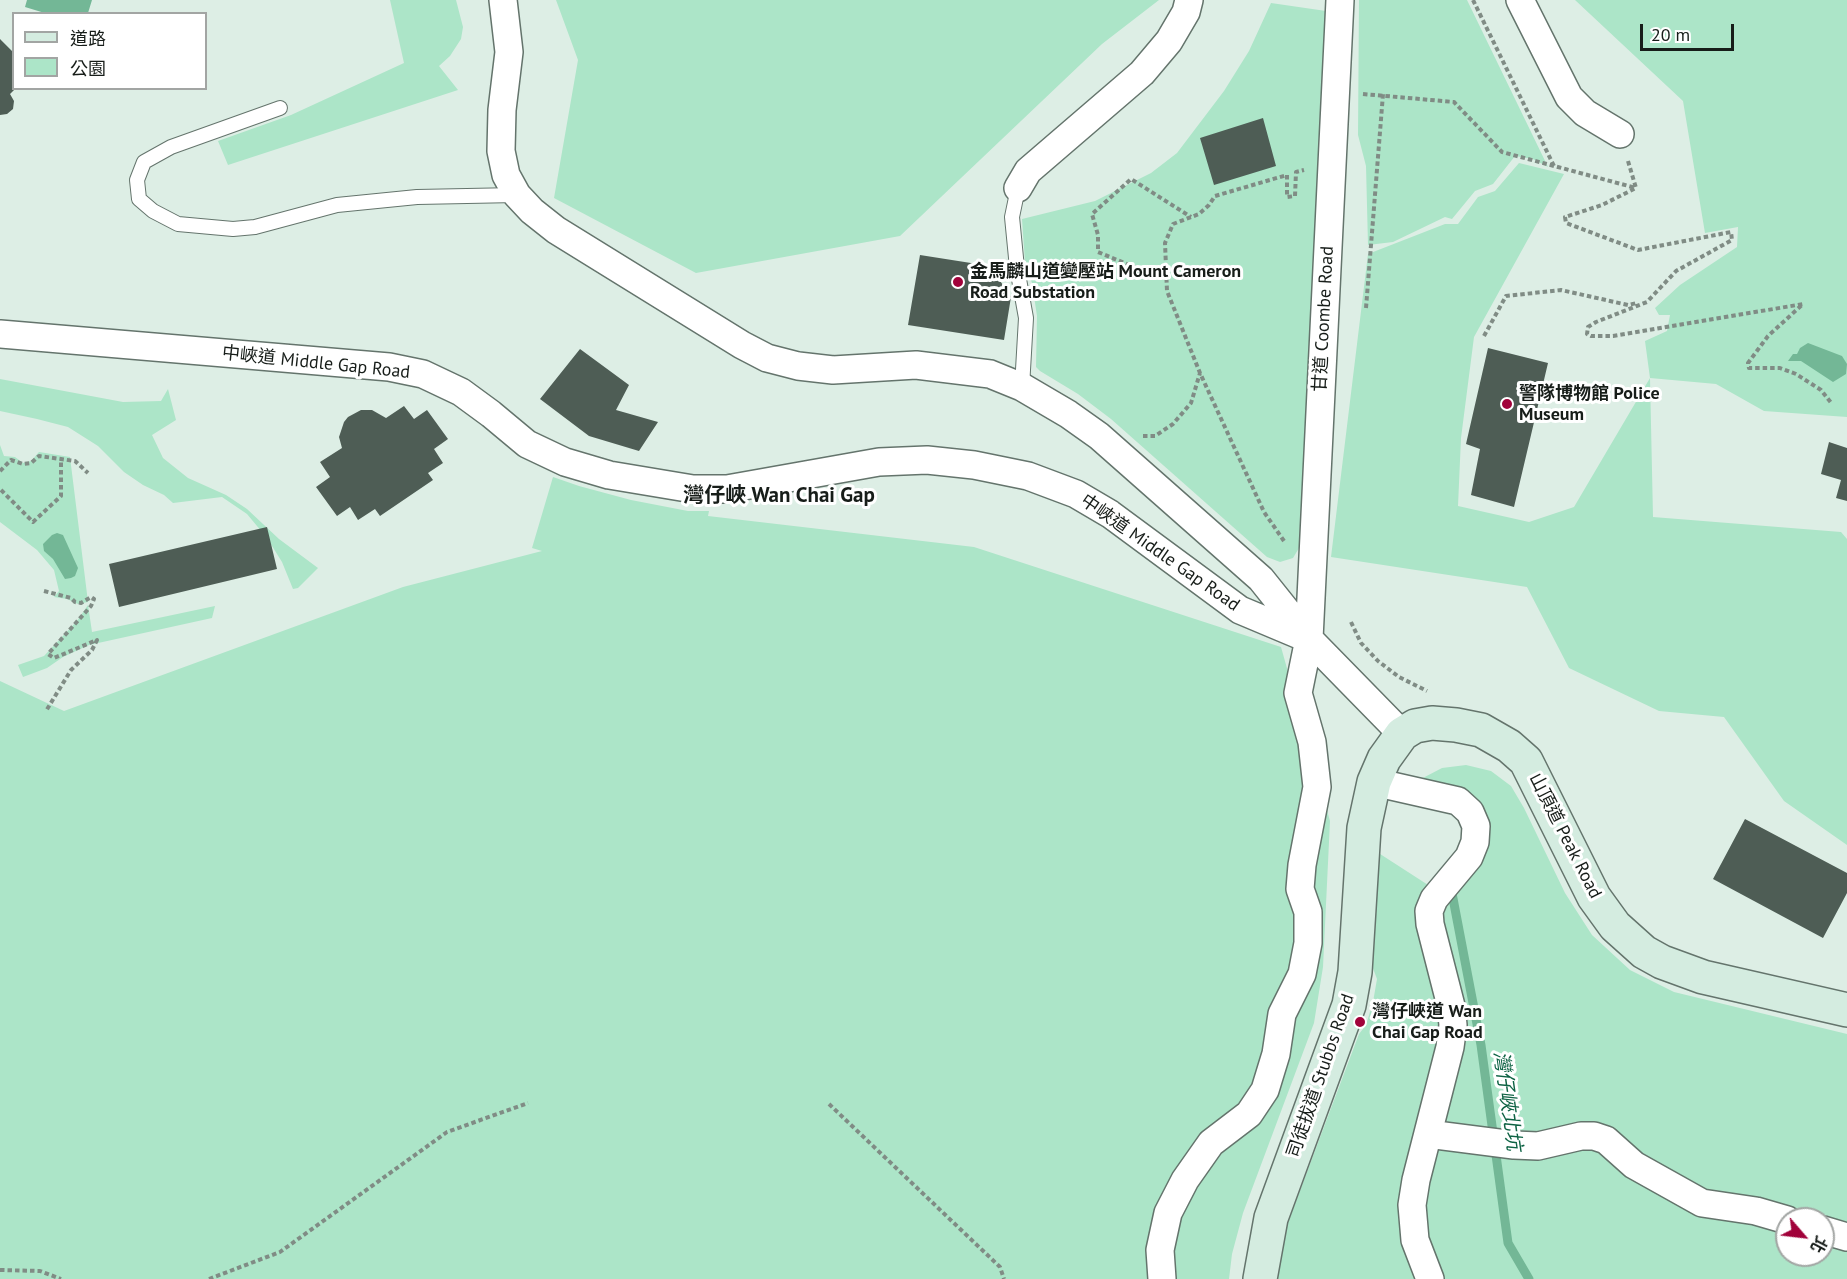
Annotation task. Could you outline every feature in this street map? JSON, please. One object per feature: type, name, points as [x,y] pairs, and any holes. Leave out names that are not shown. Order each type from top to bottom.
[{"type":"main road","name":"山頂道 Peak Road","points":[[1402,734],[1415,726],[1432,723],[1481,730],[1509,746],[1526,761],[1594,897],[1615,926],[1644,952],[1662,962],[1703,977],[1847,1010]]},
{"type":"main road","name":"司徒拔道 Stubbs Road","points":[[1260,1279],[1271,1218],[1349,1005],[1355,972],[1364,828],[1374,782],[1384,759],[1402,734]]},
{"type":"street","points":[[503,0],[509,52],[502,110],[501,151],[506,175],[517,195],[532,211],[556,230],[742,345],[767,358],[798,366],[833,370],[916,365],[990,374],[1022,387],[1068,414],[1099,436],[1261,579],[1309,639],[1402,734]]},
{"type":"street","points":[[1018,188],[1028,171],[1142,73],[1168,41],[1186,12],[1189,0]]},
{"type":"street","name":"甘道 Coombe Road","points":[[1162,1279],[1160,1250],[1168,1213],[1185,1180],[1211,1143],[1249,1114],[1265,1090],[1276,1054],[1281,1014],[1302,974],[1308,943],[1308,912],[1300,889],[1302,866],[1317,787],[1312,742],[1298,693],[1309,639],[1340,0]]},
{"type":"street","points":[[1520,0],[1569,97],[1585,112],[1620,134]]},
{"type":"street","name":"中峽道 Middle Gap Road","points":[[0,334],[389,367],[423,374],[461,392],[527,444],[565,462],[609,475],[693,489],[727,489],[879,462],[927,460],[1028,476],[1076,494],[1110,514],[1240,610],[1309,639]]},
{"type":"street","points":[[1374,782],[1458,801],[1470,812],[1476,826],[1475,842],[1469,856],[1434,899],[1429,911],[1430,924],[1451,1006],[1453,1025],[1450,1047],[1412,1205],[1415,1240],[1430,1279]]},
{"type":"street","points":[[1428,1134],[1538,1146],[1559,1143],[1581,1136],[1594,1136],[1606,1140],[1634,1165],[1702,1203],[1756,1211],[1775,1217]]},
{"type":"lane","points":[[280,108],[171,147],[144,162],[137,180],[139,200],[153,211],[178,224],[233,229],[255,227],[338,205],[417,197],[517,195]]},
{"type":"lane","points":[[1018,188],[1012,217],[1017,268],[1026,318],[1022,387]]},
{"type":"path","points":[[1473,0],[1554,166]]},
{"type":"path","points":[[1360,93],[1454,102],[1502,152],[1636,188]]},
{"type":"path","points":[[1366,308],[1383,94]]},
{"type":"path","points":[[1620,134],[1636,188]]},
{"type":"path","points":[[1305,179],[1305,170],[1296,172],[1295,196],[1287,197],[1287,175],[1215,196],[1200,214],[1173,224],[1165,243],[1167,291],[1200,373],[1264,512],[1312,579]]},
{"type":"path","points":[[1166,274],[1146,272],[1098,252],[1098,235],[1092,214],[1131,179],[1191,217]]},
{"type":"path","points":[[1636,188],[1602,205],[1565,217],[1566,223],[1638,250],[1731,232],[1732,240],[1676,271],[1647,302],[1596,322],[1588,327],[1587,334],[1613,336],[1803,304],[1768,336],[1748,363],[1749,368],[1780,369],[1796,374],[1821,390],[1832,404]]},
{"type":"path","points":[[1484,336],[1506,296],[1561,290],[1628,305],[1647,302]]},
{"type":"path","points":[[1099,436],[1155,436],[1173,424],[1191,403],[1200,373]]},
{"type":"path","points":[[0,471],[10,460],[23,464],[32,463],[39,456],[75,461],[88,473]]},
{"type":"path","points":[[0,490],[33,522],[61,496],[61,460]]},
{"type":"path","points":[[44,591],[81,603],[91,597],[94,598],[85,614],[48,654],[54,658],[97,640],[92,650],[71,670],[46,711]]},
{"type":"path","points":[[1351,622],[1361,643],[1378,661],[1399,677]]},
{"type":"path","points":[[209,1279],[280,1252],[447,1132],[528,1103]]},
{"type":"path","points":[[829,1104],[1000,1267],[1004,1279]]},
{"type":"path","points":[[0,1270],[40,1271],[61,1279]]},
{"type":"green space","points":[[390,0],[456,0],[463,27],[461,39],[450,56],[439,66],[458,90],[228,165],[218,141],[291,115],[404,63]]},
{"type":"green space","points":[[556,0],[1159,0],[1102,44],[900,236],[696,273],[554,198],[578,60]]},
{"type":"green space","points":[[1359,0],[1467,0],[1548,167],[1533,159],[1515,156],[1493,184],[1475,191],[1452,219],[1445,217],[1393,242],[1368,245],[1366,166],[1358,135]]},
{"type":"green space","points":[[1575,0],[1847,0],[1847,417],[1764,411],[1716,384],[1650,378],[1645,341],[1667,331],[1670,315],[1659,315],[1655,308],[1680,285],[1737,247],[1738,227],[1705,233],[1683,101]]},
{"type":"green space","points":[[1271,3],[1326,11],[1302,543],[1293,558],[1280,562],[1267,557],[1111,419],[1036,367],[1037,316],[1032,283],[1025,262],[1022,219],[1095,201],[1151,173],[1177,153],[1224,91],[1249,51]]},
{"type":"green space","points":[[1519,163],[1564,174],[1474,337],[1461,438],[1458,506],[1529,522],[1574,507],[1650,378],[1653,517],[1841,532],[1847,539],[1847,845],[1784,801],[1724,717],[1659,711],[1569,668],[1527,587],[1331,557],[1368,254],[1445,224],[1458,224],[1478,197],[1495,191]]},
{"type":"green space","points":[[0,379],[123,402],[161,401],[168,389],[176,420],[152,435],[163,458],[188,478],[226,495],[247,509],[279,539],[318,568],[298,588],[293,589],[282,562],[267,538],[247,514],[222,497],[173,503],[164,495],[124,472],[98,446],[68,427],[0,411]]},
{"type":"green space","points":[[0,445],[4,456],[15,457],[23,463],[31,461],[39,452],[70,457],[88,602],[78,604],[54,597],[59,591],[54,570],[37,550],[0,522]]},
{"type":"green space","points":[[553,477],[631,500],[688,511],[709,511],[708,516],[974,547],[1281,647],[1330,821],[1323,967],[1314,1023],[1243,1213],[1232,1254],[1229,1279],[0,1279],[0,681],[64,711],[403,587],[542,551],[532,548]]},
{"type":"green space","points":[[88,605],[92,632],[215,606],[212,618],[89,645],[63,657],[47,668],[23,677],[18,665],[44,656],[77,621]]},
{"type":"green space","points":[[1466,765],[1491,771],[1511,786],[1565,893],[1592,935],[1630,970],[1674,992],[1847,1034],[1847,1279],[1276,1279],[1287,1225],[1373,1002],[1377,979],[1371,963],[1377,852],[1456,903],[1455,888],[1487,846],[1419,780],[1442,768]]},
{"type":"shaded area","points":[[27,0],[92,0],[88,12],[41,12],[25,7]]},
{"type":"shaded area","points":[[1808,343],[1842,356],[1847,364],[1846,374],[1833,382],[1801,361],[1788,361],[1793,354],[1797,354],[1800,348]]},
{"type":"shaded area","points":[[57,533],[63,535],[78,568],[75,576],[71,578],[65,579],[53,559],[44,551],[43,544]]},
{"type":"building","points":[[0,39],[12,51],[12,90],[14,90],[10,94],[14,101],[13,109],[7,114],[0,115]]},
{"type":"building","points":[[1263,118],[1276,166],[1214,185],[1200,138]]},
{"type":"building","name":"金馬麟山道變壓站 Mount Cameron Road Substation","points":[[920,255],[990,266],[1011,297],[1004,340],[908,325]]},
{"type":"building","name":"警隊博物館 Police Museum","points":[[1488,348],[1548,363],[1514,507],[1471,495],[1480,449],[1466,444]]},
{"type":"building","points":[[580,349],[629,385],[616,410],[658,422],[639,451],[589,436],[540,399]]},
{"type":"building","points":[[404,406],[414,419],[427,410],[448,439],[434,449],[443,463],[428,473],[433,480],[380,516],[375,509],[358,520],[350,507],[337,516],[316,487],[330,477],[320,462],[342,448],[339,437],[344,422],[361,410],[372,410],[386,418]]},
{"type":"building","points":[[1829,442],[1847,448],[1847,501],[1836,498],[1841,480],[1821,474]]},
{"type":"building","points":[[267,527],[277,569],[119,607],[109,564]]},
{"type":"building","points":[[1745,819],[1847,873],[1847,893],[1823,938],[1713,879]]},
{"type":"waterway","name":"灣仔峽北坑","points":[[1451,888],[1481,1045],[1508,1243],[1529,1279]]},
{"type":"place","name":"金馬麟山道變壓站 Mount Cameron Road Substation","points":[[958,282]]},
{"type":"place","name":"警隊博物館 Police Museum","points":[[1507,404]]},
{"type":"place","name":"灣仔峽道 Wan Chai Gap Road","points":[[1360,1022]]},
{"type":"district","name":"灣仔峽 Wan Chai Gap","points":[[779,496]]}]
